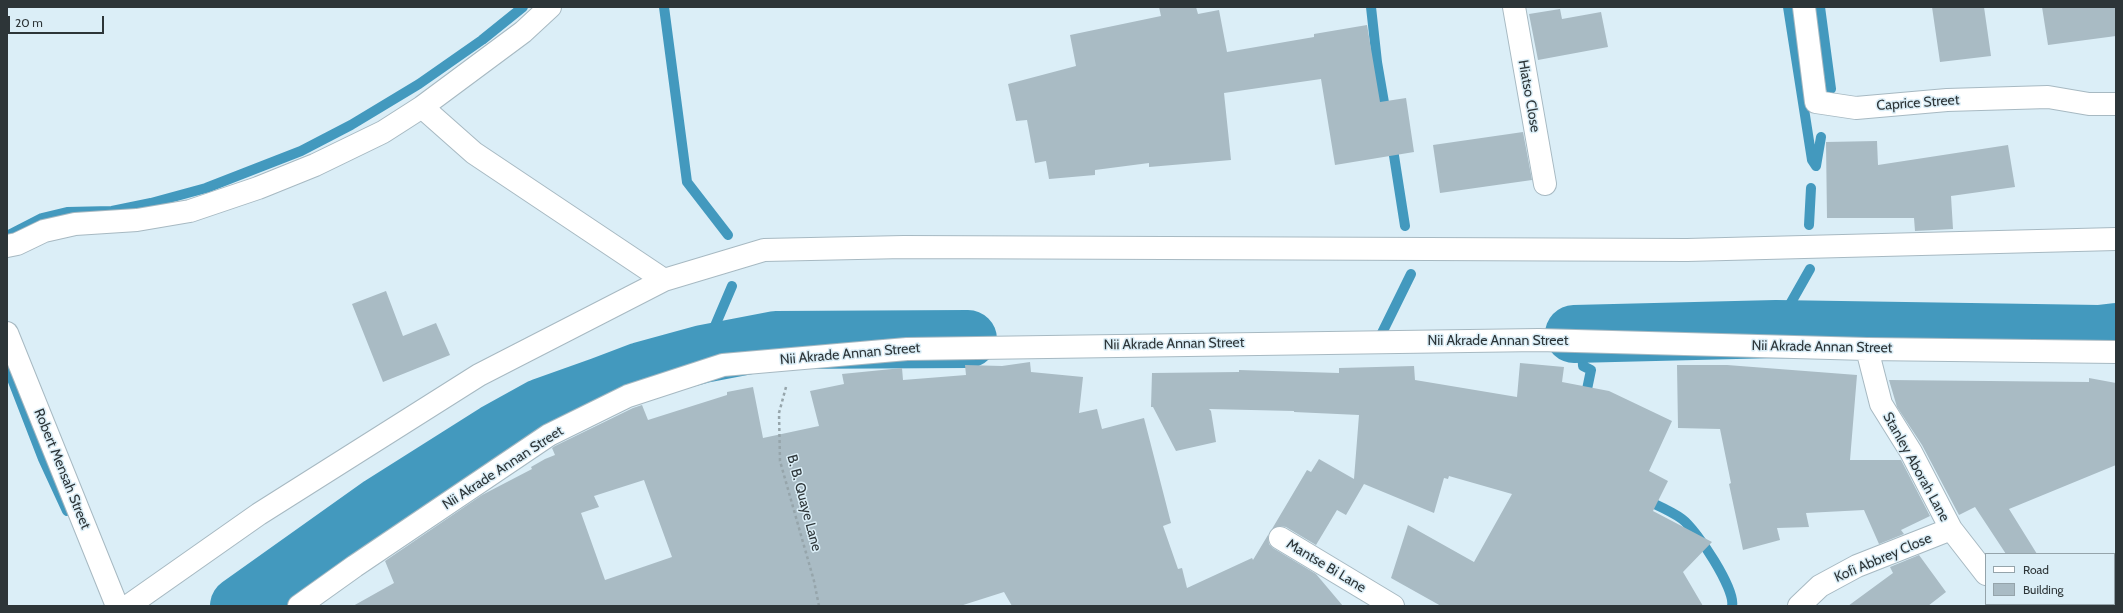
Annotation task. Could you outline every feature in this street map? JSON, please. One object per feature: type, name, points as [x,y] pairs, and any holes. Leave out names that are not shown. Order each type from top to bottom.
[{"type":"street","points":[[7,246],[17,244],[44,231],[75,224],[137,220],[190,211],[258,188],[315,165],[383,132],[422,107],[523,32],[550,7]]},
{"type":"street","name":"Hiatso Close","points":[[1514,7],[1545,184]]},
{"type":"street","name":"Caprice Street","points":[[1804,7],[1816,102],[1856,108],[1947,100],[2048,97],[2089,104],[2116,104]]},
{"type":"street","points":[[422,107],[474,152],[664,280]]},
{"type":"street","points":[[128,606],[259,514],[479,375],[664,280],[764,250],[919,247],[1687,250],[2116,239]]},
{"type":"street","name":"Robert Mensah Street","points":[[7,333],[117,606]]},
{"type":"street","name":"Nii Akrade Annan Street","points":[[299,606],[355,566],[543,440],[571,424],[628,396],[724,365],[915,348],[1539,340],[1867,349],[2116,352]]},
{"type":"street","name":"Stanley Aborah Lane","points":[[1867,349],[1881,404],[1911,452],[1951,529],[1985,573]]},
{"type":"street","name":"Kofi Abbrey Close","points":[[1799,606],[1820,586],[1857,566],[1951,529]]},
{"type":"street","name":"Mantse Bi Lane","points":[[1280,538],[1393,606]]},
{"type":"path","name":"B. B. Quaye Lane","points":[[794,359],[779,413],[780,461],[814,581],[819,606]]},
{"type":"building","points":[[1159,7],[1196,7],[1198,14],[1219,10],[1227,52],[1314,37],[1314,34],[1367,25],[1380,102],[1406,98],[1414,152],[1335,165],[1321,79],[1224,93],[1231,160],[1149,167],[1149,163],[1095,170],[1095,175],[1049,179],[1046,161],[1035,163],[1027,120],[1016,121],[1008,84],[1076,66],[1070,35],[1161,16]]},
{"type":"building","points":[[1932,7],[1984,7],[1991,56],[1940,62]]},
{"type":"building","points":[[2042,7],[2116,7],[2116,36],[2048,45]]},
{"type":"building","points":[[1560,9],[1562,19],[1601,12],[1608,47],[1538,60],[1529,14]]},
{"type":"building","points":[[1523,132],[1532,180],[1440,193],[1433,145]]},
{"type":"building","points":[[1877,141],[1878,165],[2008,145],[2015,187],[1951,196],[1953,229],[1915,231],[1914,218],[1827,218],[1826,142]]},
{"type":"building","points":[[386,291],[403,336],[436,323],[450,355],[383,382],[352,304]]},
{"type":"building","points":[[1030,362],[1031,372],[1083,377],[1079,413],[1097,409],[1102,429],[1144,418],[1171,523],[1163,526],[1178,569],[1182,568],[1187,588],[1252,558],[1253,560],[1268,535],[1269,544],[1273,548],[1316,574],[1343,606],[1012,606],[1004,592],[960,606],[353,606],[394,583],[385,561],[482,495],[532,469],[531,467],[545,459],[555,455],[552,448],[555,446],[633,408],[642,405],[648,420],[727,395],[727,392],[753,387],[763,438],[819,426],[810,391],[844,384],[842,374],[902,368],[903,380],[966,375],[965,365],[1002,366]],"holes":[[[644,480],[672,557],[605,580],[581,513],[599,507],[594,496]]]},
{"type":"building","points":[[1520,363],[1564,367],[1562,382],[1609,391],[1672,421],[1649,471],[1668,481],[1653,511],[1712,542],[1683,572],[1703,606],[1441,606],[1391,578],[1408,525],[1474,562],[1512,494],[1449,476],[1448,479],[1444,478],[1434,513],[1364,484],[1346,515],[1337,510],[1316,545],[1286,527],[1280,526],[1272,529],[1307,470],[1311,472],[1319,459],[1354,479],[1359,415],[1294,411],[1209,409],[1211,411],[1216,442],[1176,451],[1153,407],[1151,407],[1152,373],[1239,372],[1239,370],[1339,373],[1339,368],[1414,366],[1415,380],[1517,397]]},
{"type":"building","points":[[1677,365],[1727,365],[1857,375],[1850,460],[1901,460],[1930,516],[1901,530],[1904,534],[1879,544],[1864,510],[1806,513],[1809,527],[1777,528],[1780,540],[1743,550],[1729,484],[1731,483],[1720,429],[1678,428]]},
{"type":"building","points":[[2089,378],[2116,383],[2116,465],[2009,509],[2036,553],[2005,553],[1975,507],[1959,515],[1922,445],[1897,407],[1889,380],[2089,382]]},
{"type":"building","points":[[1919,555],[1946,592],[1928,606],[1848,606],[1893,573],[1890,567]]},
{"type":"waterway","points":[[7,236],[42,218],[67,212],[112,211],[151,203],[206,188],[301,151],[351,125],[419,84],[482,40],[523,7]]},
{"type":"waterway","points":[[664,7],[687,182],[728,235]]},
{"type":"waterway","points":[[1371,7],[1377,62],[1386,114]]},
{"type":"waterway","points":[[1788,7],[1812,160],[1816,166]]},
{"type":"waterway","points":[[1820,7],[1831,89]]},
{"type":"waterway","points":[[1816,166],[1821,137]]},
{"type":"waterway","points":[[1392,143],[1405,226]]},
{"type":"waterway","points":[[1809,225],[1811,188]]},
{"type":"waterway","points":[[1776,329],[1810,269]]},
{"type":"waterway","points":[[1379,339],[1411,274]]},
{"type":"waterway","points":[[703,354],[732,286]]},
{"type":"waterway","points":[[1563,332],[1581,329],[1583,366],[1591,370],[1585,399]]},
{"type":"waterway","points":[[1574,334],[1776,329],[2099,334],[2116,332]]},
{"type":"waterway","points":[[239,606],[381,505],[495,433],[542,407],[641,371],[703,354],[776,340],[968,339]]},
{"type":"waterway","points":[[7,366],[43,459],[67,511]]},
{"type":"waterway","points":[[1644,499],[1682,519],[1689,525],[1722,574],[1732,598],[1732,606]]}]
